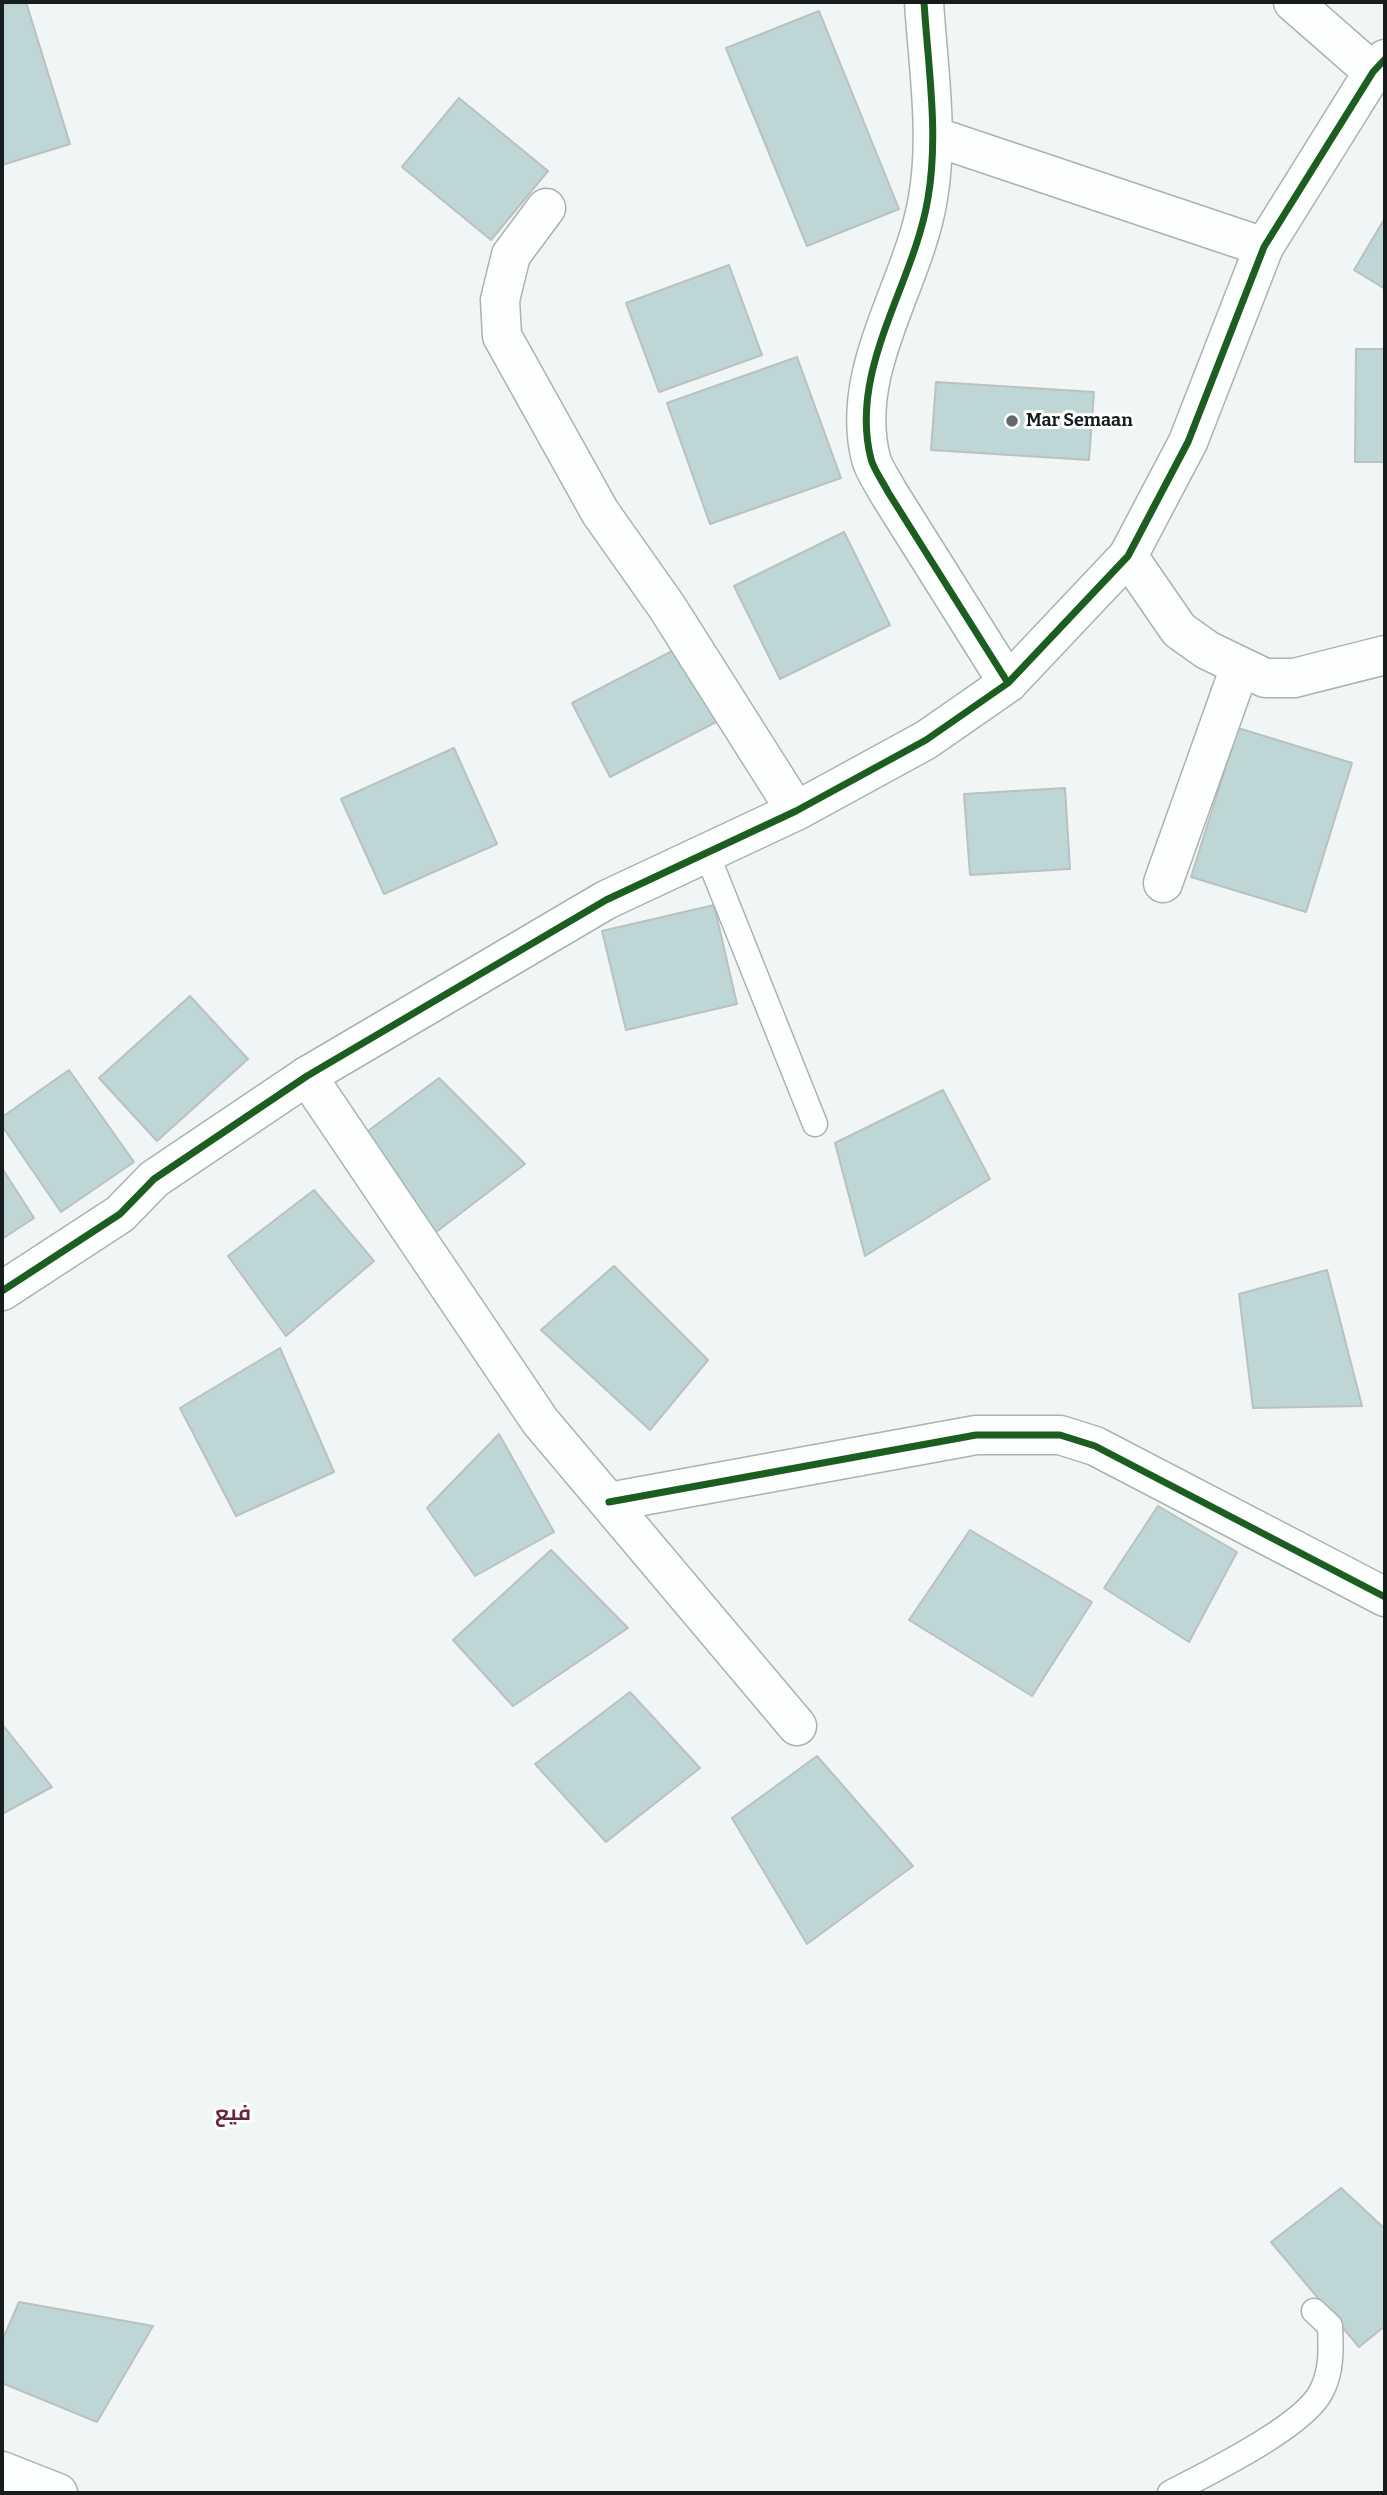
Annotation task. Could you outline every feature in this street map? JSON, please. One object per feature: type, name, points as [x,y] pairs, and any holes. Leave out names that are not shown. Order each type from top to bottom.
[{"type":"street","points":[[924,2],[933,136],[929,197],[914,259],[868,385],[865,425],[872,461],[888,492],[1008,683]]},
{"type":"street","points":[[2,1291],[120,1214],[155,1180],[307,1076],[606,900],[796,811],[926,740],[1008,683],[1128,555],[1188,442],[1264,247],[1379,66],[1293,2]]},
{"type":"street","points":[[933,136],[1264,247]]},
{"type":"street","points":[[546,208],[511,255],[500,300],[502,337],[600,512],[667,607],[796,811]]},
{"type":"street","points":[[1128,555],[1179,630],[1207,650],[1265,678],[1294,678],[1385,655]]},
{"type":"street","points":[[1163,883],[1240,667]]},
{"type":"street","points":[[307,1076],[540,1421],[797,1726]]},
{"type":"street","points":[[609,1502],[976,1434],[1060,1434],[1106,1452],[1385,1597]]},
{"type":"street","points":[[2,2471],[58,2493]]},
{"type":"lane","points":[[706,854],[815,1124]]},
{"type":"lane","points":[[1170,2493],[1231,2460],[1297,2418],[1322,2392],[1331,2357],[1330,2326],[1314,2311]]},
{"type":"building","points":[[26,2],[70,144],[2,165],[2,5]]},
{"type":"building","points":[[819,11],[899,209],[807,246],[726,48]]},
{"type":"building","points":[[459,98],[548,171],[491,240],[402,167]]},
{"type":"building","points":[[1385,218],[1385,289],[1354,270]]},
{"type":"building","points":[[729,265],[762,355],[659,392],[626,303]]},
{"type":"building","points":[[1356,349],[1385,349],[1385,462],[1355,462]]},
{"type":"building","points":[[797,357],[841,478],[710,524],[667,403]]},
{"type":"building","name":"Mar Semaan","points":[[936,382],[1094,392],[1089,460],[931,450]]},
{"type":"building","points":[[844,532],[890,625],[780,679],[734,586]]},
{"type":"building","points":[[680,647],[718,721],[610,777],[572,703]]},
{"type":"building","points":[[1238,728],[1352,763],[1306,912],[1191,877]]},
{"type":"building","points":[[454,748],[497,844],[384,894],[341,799]]},
{"type":"building","points":[[1065,788],[1070,869],[970,875],[964,794]]},
{"type":"building","points":[[714,905],[737,1004],[626,1030],[602,931]]},
{"type":"building","points":[[190,996],[248,1059],[157,1141],[99,1078]]},
{"type":"building","points":[[69,1070],[134,1162],[61,1212],[2,1126],[2,1117]]},
{"type":"building","points":[[439,1078],[525,1164],[431,1236],[364,1134]]},
{"type":"building","points":[[943,1090],[990,1179],[865,1256],[835,1143]]},
{"type":"building","points":[[2,1168],[34,1218],[2,1239]]},
{"type":"building","points":[[314,1190],[374,1261],[286,1336],[228,1256]]},
{"type":"building","points":[[614,1266],[708,1360],[650,1430],[541,1330]]},
{"type":"building","points":[[1327,1270],[1362,1406],[1253,1408],[1239,1294]]},
{"type":"building","points":[[280,1348],[334,1472],[236,1516],[180,1408]]},
{"type":"building","points":[[499,1434],[554,1532],[475,1576],[427,1508]]},
{"type":"building","points":[[1158,1506],[1237,1552],[1189,1642],[1104,1588]]},
{"type":"building","points":[[970,1530],[1092,1602],[1032,1696],[909,1620]]},
{"type":"building","points":[[551,1550],[628,1628],[513,1706],[453,1640]]},
{"type":"building","points":[[630,1692],[700,1768],[606,1842],[535,1764]]},
{"type":"building","points":[[2,1724],[52,1787],[2,1814]]},
{"type":"building","points":[[817,1756],[913,1866],[807,1944],[732,1818]]},
{"type":"building","points":[[1341,2188],[1385,2229],[1385,2326],[1359,2347],[1271,2242]]},
{"type":"building","points":[[19,2302],[153,2326],[97,2422],[2,2383],[2,2341]]},
{"type":"cycle path","points":[[924,2],[933,125],[928,198],[921,231],[875,360],[868,392],[866,426],[871,459],[876,472],[1008,683]]},
{"type":"cycle path","points":[[2,1291],[120,1214],[154,1179],[307,1076],[606,900],[796,811],[926,740],[1008,683],[1128,556],[1188,442],[1264,247],[1373,72],[1385,59]]},
{"type":"cycle path","points":[[609,1502],[976,1435],[1060,1435],[1095,1446],[1385,1597]]},
{"type":"place","name":"Mar Semaan","points":[[1012,421]]},
{"type":"district","name":"فيع","points":[[233,2114]]}]
